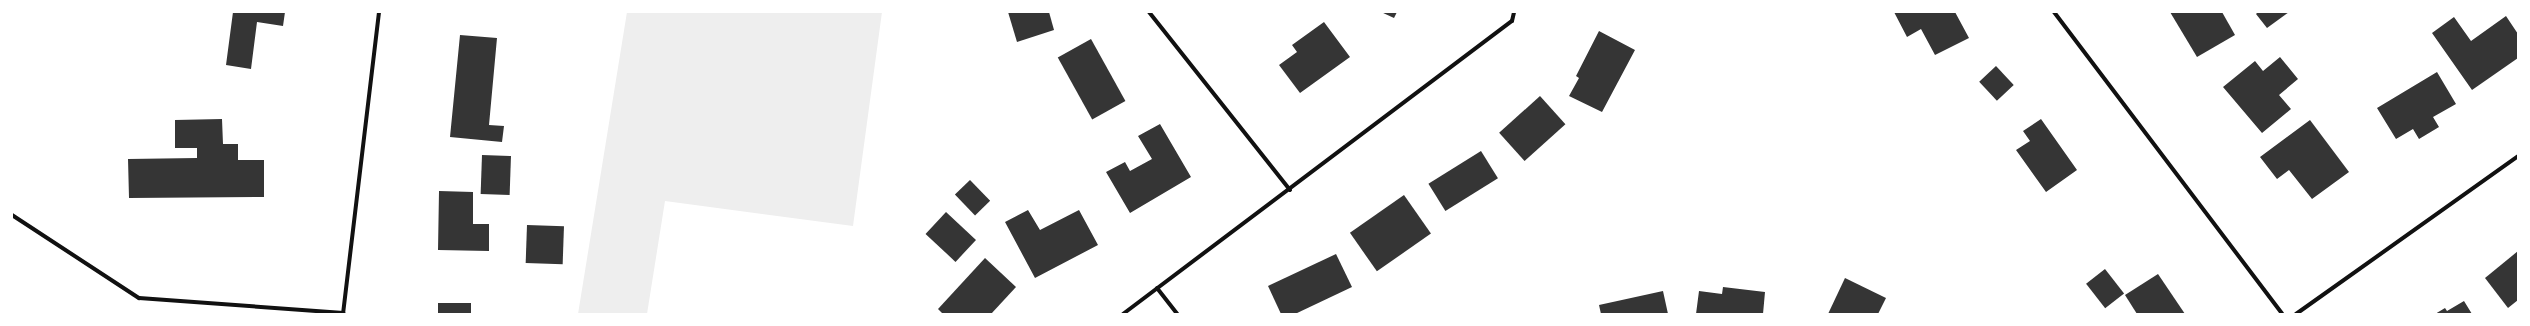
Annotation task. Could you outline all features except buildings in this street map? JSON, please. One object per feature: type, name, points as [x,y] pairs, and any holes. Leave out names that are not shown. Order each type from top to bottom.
[{"type":"street","points":[[12,215],[140,298],[343,314],[379,12]]},
{"type":"street","points":[[1149,12],[1290,190]]},
{"type":"street","points":[[1123,314],[1290,190],[1512,21],[1514,12]]},
{"type":"street","points":[[2054,12],[2282,314]]},
{"type":"street","points":[[2296,314],[2518,156]]},
{"type":"street","points":[[1157,288],[1177,314]]},
{"type":"shaded area","points":[[627,12],[882,12],[853,226],[665,201],[647,314],[578,314]]}]
